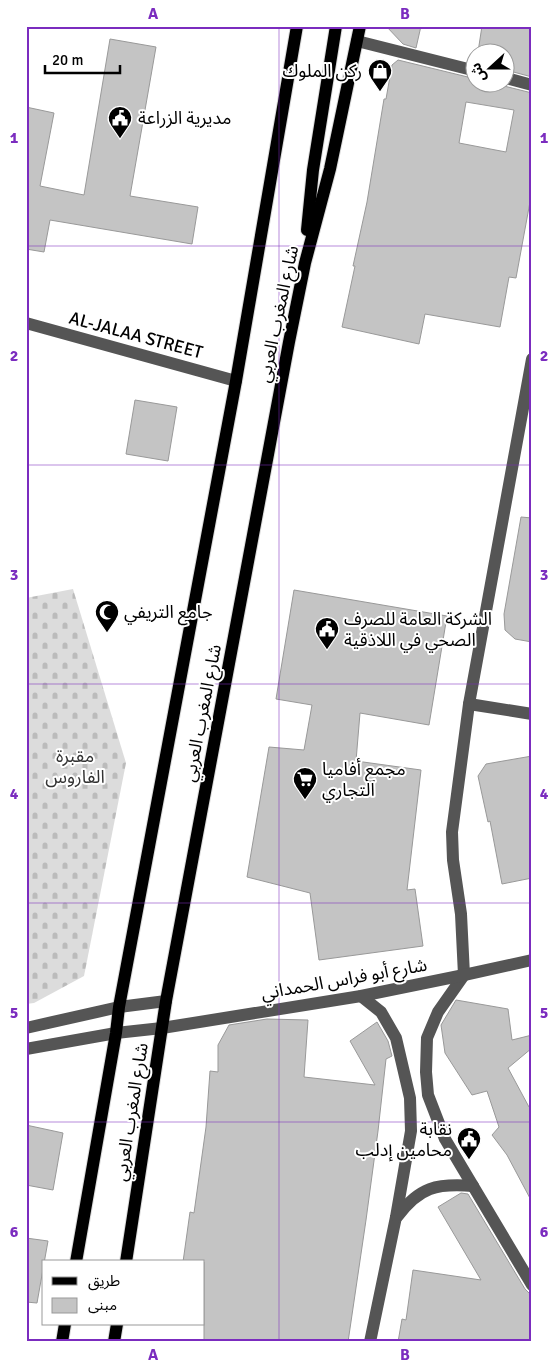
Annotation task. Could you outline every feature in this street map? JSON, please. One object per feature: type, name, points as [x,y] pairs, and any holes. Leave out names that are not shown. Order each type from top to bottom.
[{"type":"main road","name":"شارع المغرب العربي","points":[[76,1260],[119,1007],[236,381],[297,26]]},
{"type":"main road","points":[[305,262],[313,170],[336,26]]},
{"type":"main road","name":"شارع المغرب العربي","points":[[126,1260],[166,1001],[289,342],[305,262],[330,169],[360,26]]},
{"type":"main road","points":[[62,1342],[66,1326]]},
{"type":"main road","points":[[114,1342],[117,1326]]},
{"type":"street","points":[[357,41],[466,68]]},
{"type":"street","points":[[516,81],[532,85]]},
{"type":"street","name":"AL-JALAA STREET","points":[[26,323],[236,381]]},
{"type":"street","points":[[532,358],[469,704],[452,832],[453,860],[461,914],[464,975],[438,1012],[427,1038],[426,1072],[428,1096],[445,1139],[532,1285]]},
{"type":"street","points":[[469,704],[532,714]]},
{"type":"street","name":"شارع أبو فراس الحمداني","points":[[26,1049],[116,1033],[162,1028],[361,996],[532,960]]},
{"type":"street","points":[[361,996],[381,1012],[396,1038],[410,1098],[411,1131],[396,1217],[370,1342]]},
{"type":"street","points":[[26,1028],[119,1007],[166,1001]]},
{"type":"street","points":[[396,1217],[404,1206],[414,1198],[438,1186],[452,1184],[472,1186]]},
{"type":"green space","name":"مقبرة الفاروس","points":[[73,589],[126,763],[84,976],[34,1003],[26,1004],[26,598]]},
{"type":"building","points":[[386,26],[421,26],[416,48],[403,44]]},
{"type":"building","points":[[482,26],[532,26],[532,77],[516,73],[516,42],[480,42]]},
{"type":"building","points":[[110,39],[156,47],[130,196],[198,207],[192,244],[50,220],[44,252],[26,249],[26,107],[54,113],[40,186],[84,195]]},
{"type":"building","points":[[398,60],[466,77],[466,92],[516,92],[516,89],[532,93],[532,191],[516,278],[509,277],[500,327],[425,314],[419,344],[342,327],[367,202],[384,99],[386,99],[392,65]],"holes":[[[466,102],[514,110],[506,152],[459,143]]]},
{"type":"building","points":[[135,400],[177,407],[168,461],[126,454]]},
{"type":"building","points":[[521,517],[532,518],[532,642],[515,639],[505,630],[504,614]]},
{"type":"building","points":[[294,590],[447,616],[429,725],[360,713],[356,761],[421,770],[407,890],[415,889],[423,946],[319,960],[310,893],[247,877],[269,747],[304,750],[312,705],[276,699]]},
{"type":"building","points":[[532,756],[532,878],[502,884],[490,821],[488,822],[478,776],[486,764]]},
{"type":"building","points":[[456,1000],[508,1009],[512,1040],[532,1035],[532,1048],[508,1068],[532,1110],[532,1202],[507,1155],[492,1135],[499,1127],[487,1091],[472,1095],[445,1053],[441,1025]]},
{"type":"building","points":[[267,1019],[308,1020],[304,1077],[375,1085],[350,1041],[377,1022],[388,1041],[392,1056],[386,1059],[378,1131],[348,1342],[204,1342],[205,1260],[183,1260],[190,1212],[194,1213],[206,1127],[210,1071],[218,1072],[218,1045],[229,1025]]},
{"type":"building","points":[[26,1125],[63,1133],[53,1190],[26,1185]]},
{"type":"building","points":[[461,1193],[468,1194],[525,1289],[532,1296],[532,1342],[398,1342],[402,1319],[406,1320],[413,1270],[481,1280],[438,1207]]},
{"type":"building","points":[[26,1238],[48,1241],[45,1260],[42,1260],[42,1275],[37,1303],[26,1302]]},
{"type":"place","name":"ركن الملوك","points":[[380,92]]},
{"type":"place","name":"مديرية الزراعة","points":[[120,139]]},
{"type":"place","name":"جامع التريفي","points":[[107,633]]},
{"type":"place","name":"الشركة العامة للصرف الصحي في اللاذقية","points":[[327,650]]},
{"type":"place","name":"مجمع أفاميا التجاري","points":[[305,800]]},
{"type":"place","name":"نقابة محامين إدلب","points":[[469,1160]]}]
